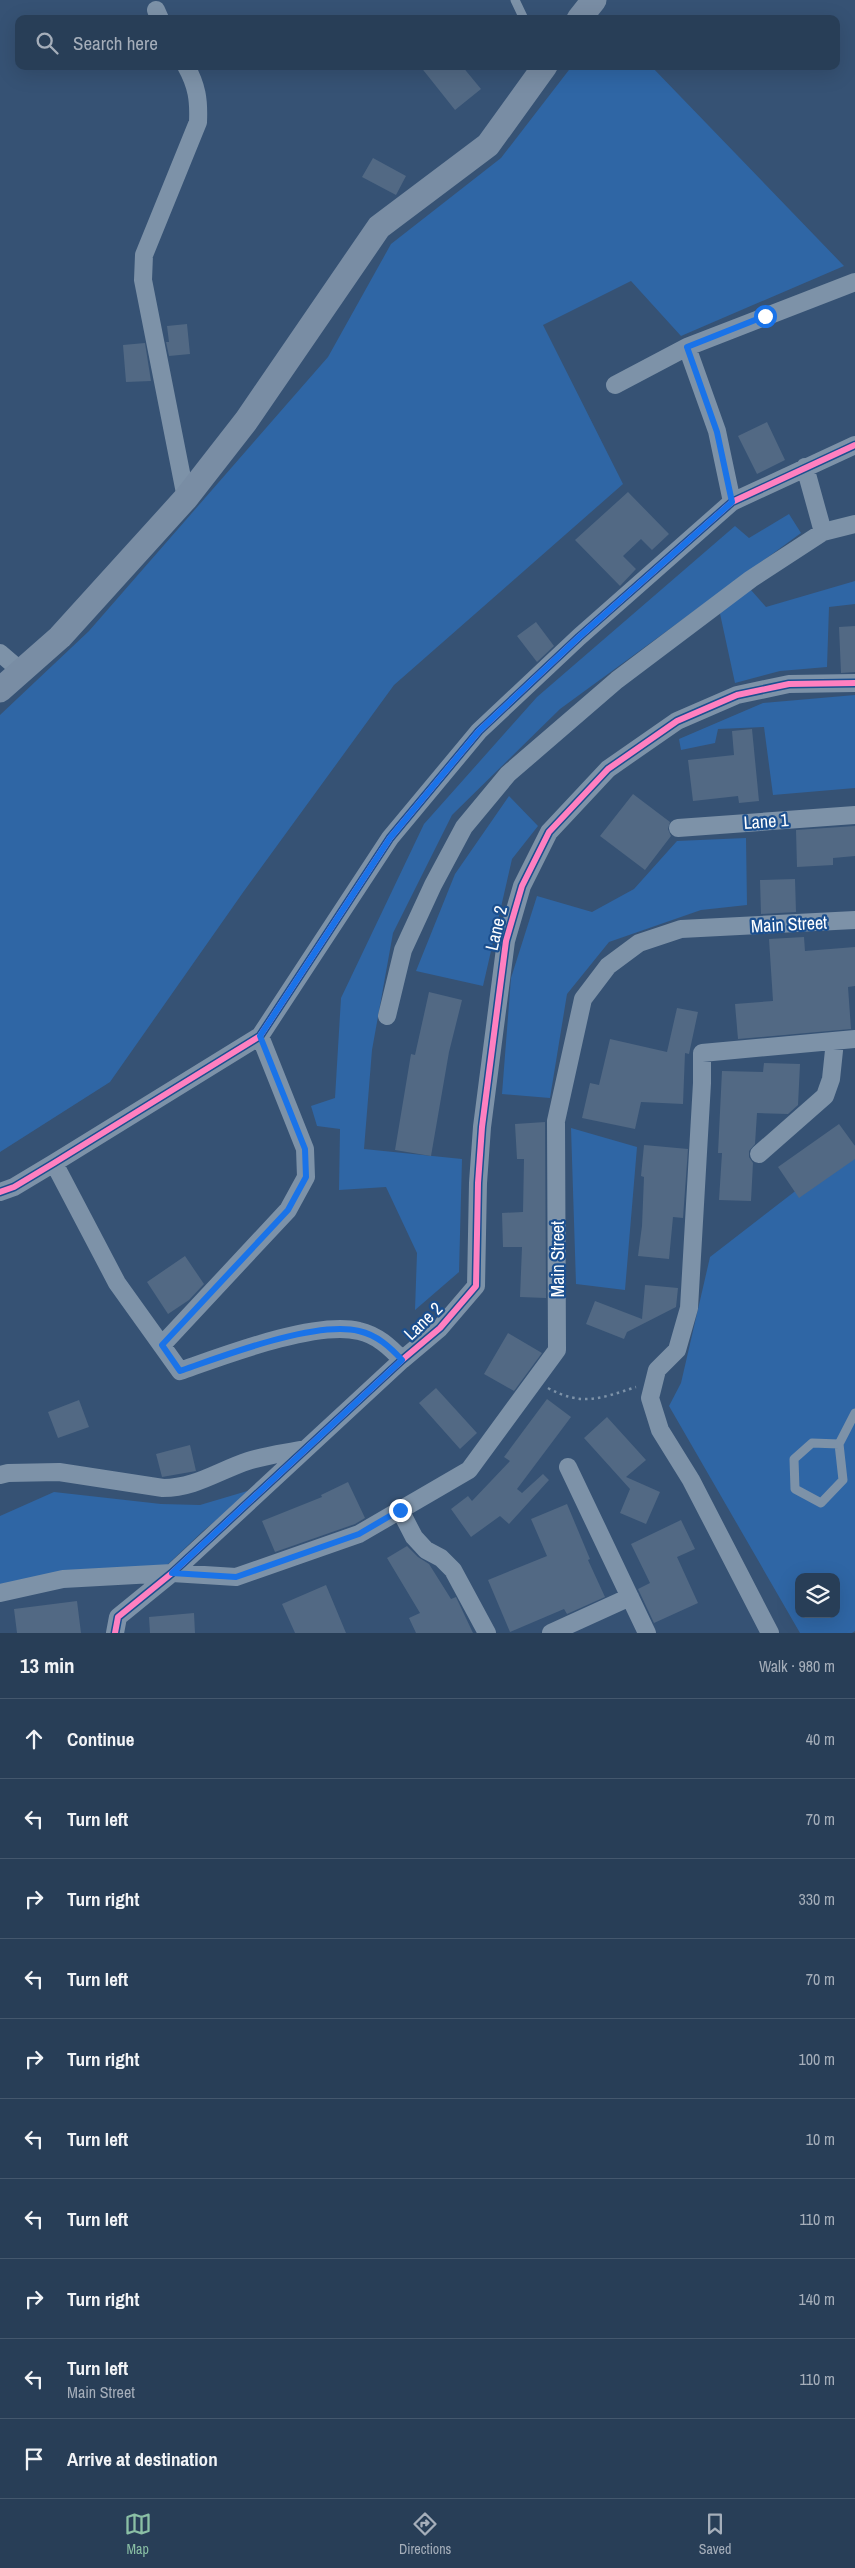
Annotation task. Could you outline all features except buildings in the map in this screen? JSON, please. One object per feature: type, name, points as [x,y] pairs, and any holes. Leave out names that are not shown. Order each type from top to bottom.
[{"type":"street","points":[[582,15],[594,0]]},
{"type":"street","points":[[186,498],[142,280],[144,255],[198,122],[199,102],[196,85],[188,70]]},
{"type":"street","points":[[0,690],[60,636],[186,498],[246,420],[379,227],[488,145],[542,70]]},
{"type":"street","points":[[615,385],[687,347],[855,282]]},
{"type":"street","points":[[687,347],[717,432],[732,502]]},
{"type":"street","points":[[0,1192],[14,1187],[54,1163],[260,1036],[390,838],[479,731],[608,611],[732,502],[855,445]]},
{"type":"street","points":[[805,467],[823,532]]},
{"type":"street","points":[[387,1016],[403,950],[433,885],[464,827],[508,774],[617,680],[751,579],[823,532],[855,524]]},
{"type":"street","points":[[0,653],[21,671]]},
{"type":"street","name":"Lane 2","points":[[115,1633],[118,1617],[172,1573],[402,1360],[440,1328],[476,1286],[478,1183],[482,1127],[506,941],[522,886],[549,832],[608,769],[677,721],[737,695],[790,684],[855,683]]},
{"type":"street","name":"Lane 1","points":[[678,828],[855,816]]},
{"type":"street","name":"Main Street","points":[[0,1593],[63,1578],[172,1573],[236,1577],[359,1534],[469,1470],[557,1350],[556,1121],[583,999],[608,966],[639,943],[681,929],[855,920]]},
{"type":"street","points":[[162,1345],[288,1210],[306,1177],[305,1149],[260,1036]]},
{"type":"street","points":[[763,1631],[691,1480],[660,1430],[650,1398],[657,1370],[677,1350],[689,1308],[702,1053],[855,1039]]},
{"type":"street","points":[[759,1154],[825,1096],[831,1079],[835,1041]]},
{"type":"street","points":[[54,1163],[117,1283],[180,1371],[264,1342],[334,1329],[359,1331],[386,1342],[402,1360]]},
{"type":"street","points":[[0,1475],[8,1473],[59,1472],[164,1488],[180,1488],[202,1482],[248,1461],[306,1449]]},
{"type":"street","points":[[568,1467],[647,1633]]},
{"type":"street","points":[[400,1510],[414,1537],[426,1550],[441,1558],[453,1570],[487,1633]]},
{"type":"street","points":[[551,1633],[630,1597]]},
{"type":"lane","points":[[515,0],[522,15]]},
{"type":"lane","points":[[839,1444],[812,1443],[794,1459],[795,1489],[821,1503],[843,1480],[839,1444],[855,1413]]},
{"type":"path","points":[[536,1381],[565,1397],[598,1400],[654,1381]]},
{"type":"shaded area","points":[[569,70],[655,70],[844,266],[681,336],[631,281],[543,325],[623,484],[394,685],[244,891],[110,1082],[0,1152],[0,715],[89,631],[328,357],[391,244],[501,158]]},
{"type":"shaded area","points":[[789,514],[801,533],[560,709],[452,815],[393,933],[372,1050],[364,1149],[462,1159],[459,1272],[415,1310],[417,1253],[386,1187],[339,1190],[340,1129],[317,1126],[311,1106],[335,1098],[341,998],[424,824],[537,697],[735,526],[749,538]]},
{"type":"shaded area","points":[[855,581],[855,604],[829,607],[827,667],[780,671],[735,683],[719,609],[751,590],[766,607]]},
{"type":"shaded area","points":[[855,695],[855,788],[773,795],[764,727],[718,729],[715,743],[681,750],[679,739],[763,703]]},
{"type":"shaded area","points":[[509,796],[538,826],[512,859],[483,986],[416,971],[455,874]]},
{"type":"shaded area","points":[[746,838],[747,905],[701,910],[609,942],[567,994],[550,1098],[502,1094],[511,978],[537,896],[592,912],[634,889],[677,841]]},
{"type":"shaded area","points":[[571,1128],[637,1147],[625,1290],[576,1284]]},
{"type":"shaded area","points":[[855,1145],[855,1631],[852,1633],[800,1633],[669,1406],[681,1383],[710,1257]]},
{"type":"shaded area","points":[[254,1489],[203,1531],[166,1566],[0,1584],[0,1516],[54,1492],[161,1504],[200,1505]]},
{"type":"cycle path","points":[[0,1192],[14,1187],[260,1036],[390,838],[479,731],[579,637],[732,502],[855,445]]},
{"type":"cycle path","points":[[115,1633],[118,1617],[172,1573],[402,1360],[440,1328],[476,1286],[478,1183],[482,1127],[506,941],[522,886],[549,832],[608,769],[677,721],[737,695],[789,684],[855,683]]},
{"type":"route","points":[[400,1510],[359,1534],[236,1577],[172,1573],[402,1360],[386,1342],[359,1331],[334,1329],[264,1342],[180,1371],[162,1345],[288,1210],[306,1177],[305,1149],[260,1036],[390,838],[479,731],[679,546],[732,502],[717,432],[687,347],[765,316]]}]
